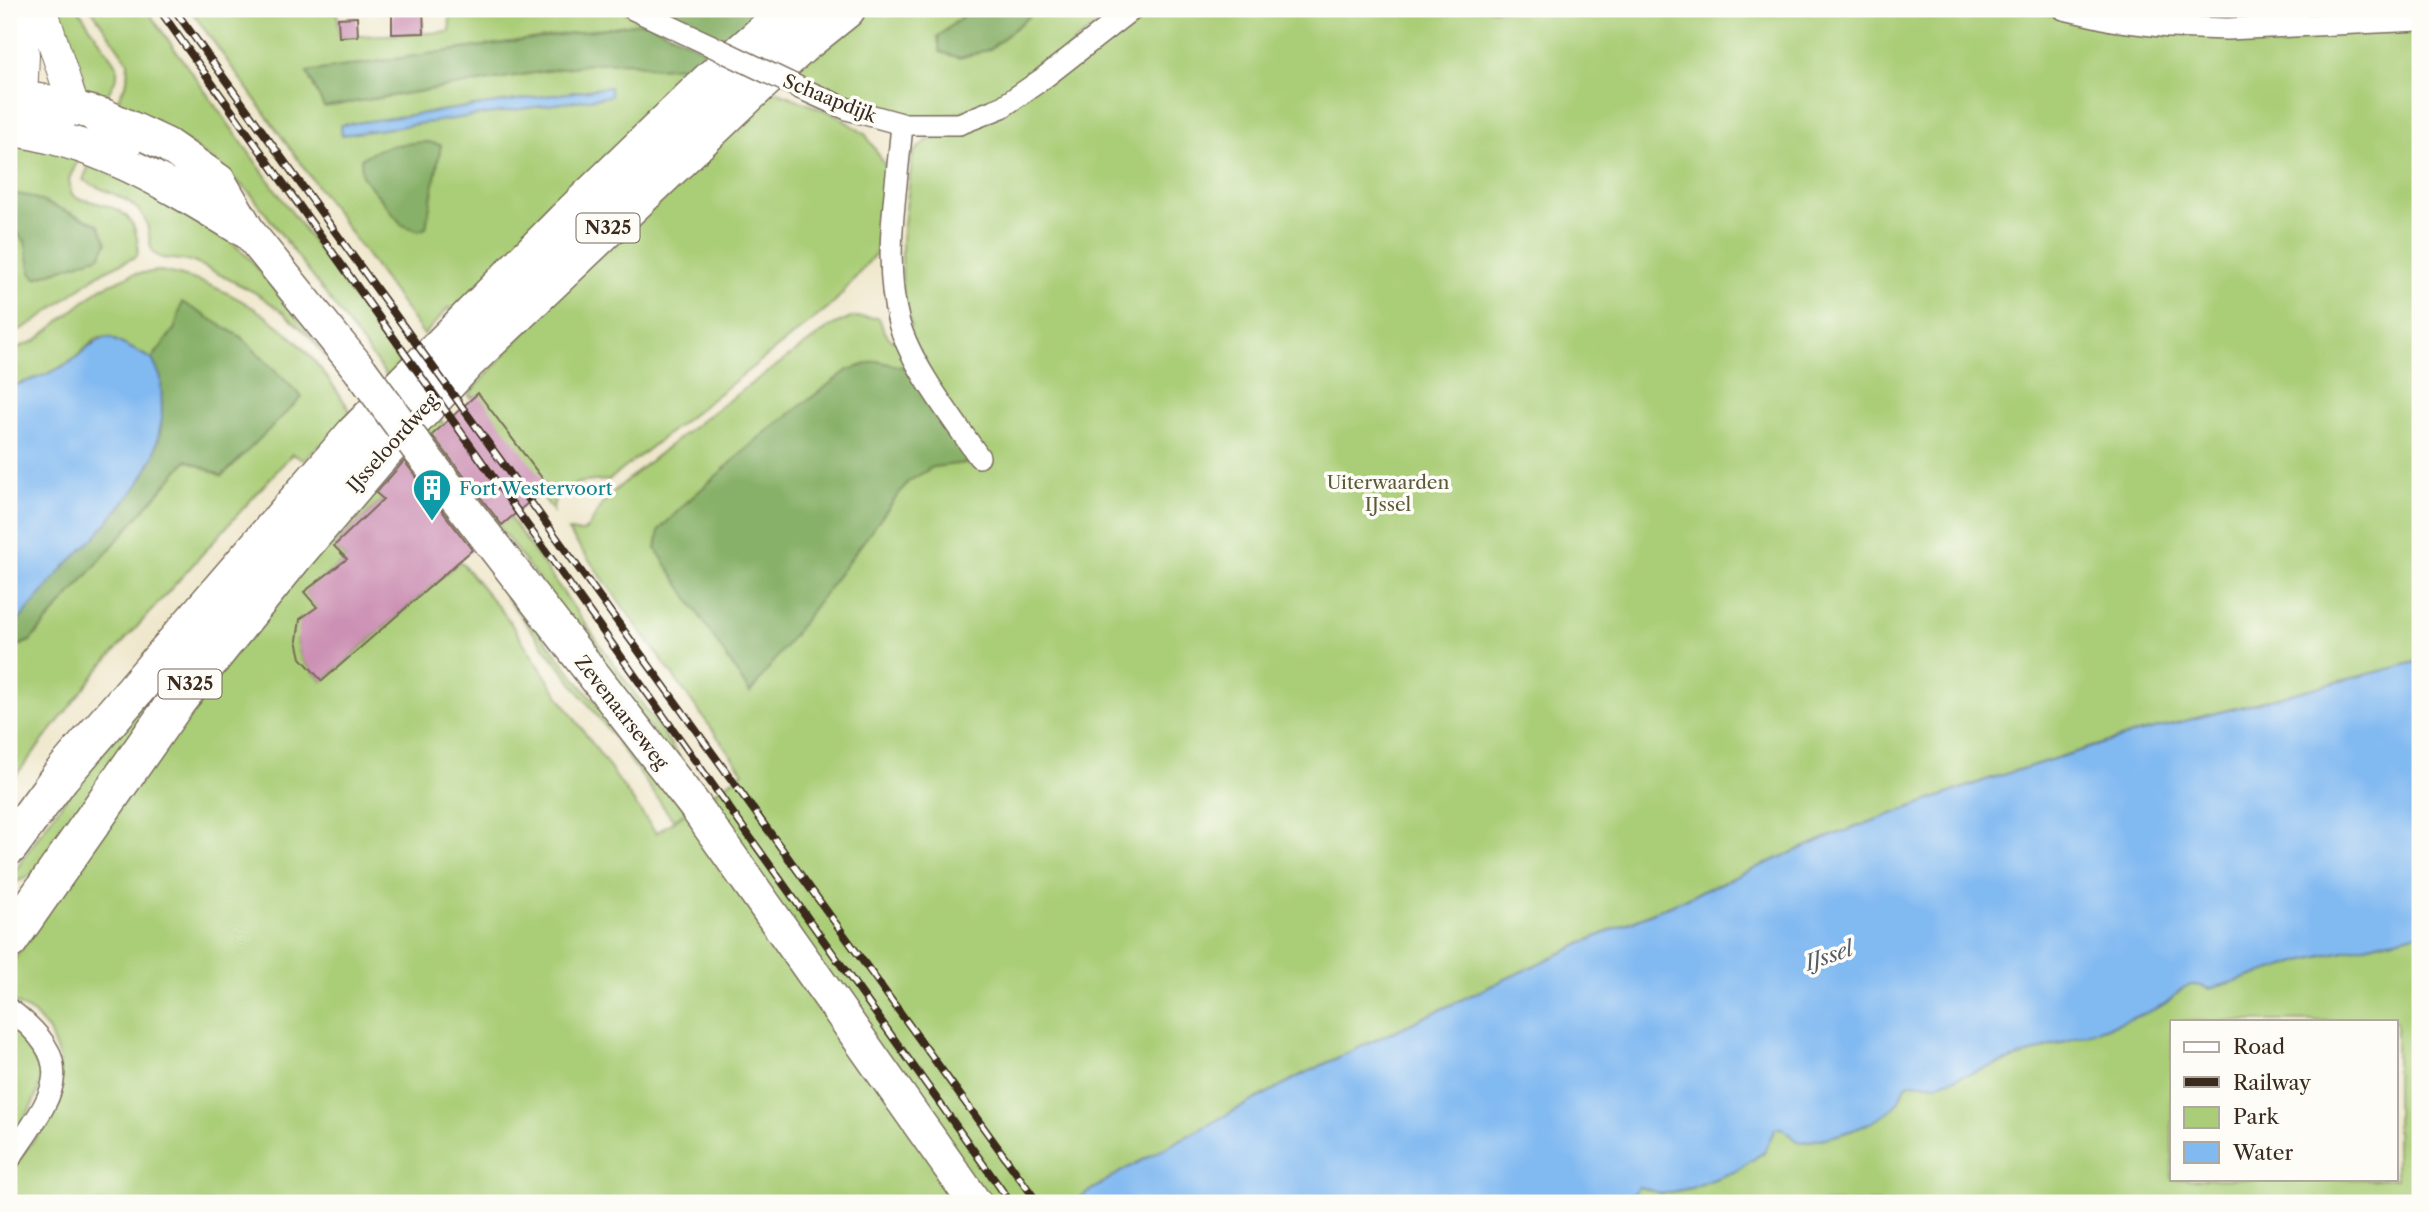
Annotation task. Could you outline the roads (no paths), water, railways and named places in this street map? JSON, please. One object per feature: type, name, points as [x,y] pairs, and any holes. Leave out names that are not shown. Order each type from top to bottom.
[{"type":"highway","name":"IJsseloordweg","points":[[9,846],[60,776],[356,433],[565,221],[710,81],[791,9]]},
{"type":"highway","name":"IJsseloordweg","points":[[11,927],[178,699],[292,558],[380,455],[466,362],[749,93],[800,46],[846,9]]},
{"type":"highway","points":[[9,820],[60,776]]},
{"type":"main road","name":"Zevenaarseweg","points":[[15,98],[74,107],[105,116],[166,145],[219,181],[250,234],[361,371],[695,806],[975,1203]]},
{"type":"main road","name":"Zevenaarseweg","points":[[25,131],[90,148],[155,177],[250,234]]},
{"type":"street","points":[[20,9],[24,55],[15,98],[25,131],[74,107],[42,9]]},
{"type":"street","name":"Schaapdijk","points":[[633,9],[847,109],[902,124],[959,124],[1002,107],[1132,9]]},
{"type":"street","points":[[2064,9],[2112,20],[2169,27],[2227,29],[2420,20]]},
{"type":"street","points":[[902,124],[890,282],[900,326],[921,370],[979,457]]},
{"type":"street","points":[[9,1009],[44,1041],[54,1065],[53,1089],[48,1101],[9,1160]]},
{"type":"lane","points":[[74,107],[86,124],[97,133],[142,154]]},
{"type":"lane","name":"Zevenaarseweg","points":[[208,196],[250,234]]},
{"type":"water","points":[[610,87],[611,96],[342,135],[341,125]]},
{"type":"water","points":[[109,337],[152,359],[161,378],[162,419],[154,456],[138,485],[9,632],[9,387],[57,370],[94,344]]},
{"type":"water","name":"IJssel","points":[[2420,661],[2420,933],[2302,961],[2210,989],[2186,986],[2159,1007],[2119,1023],[1934,1085],[1906,1085],[1890,1111],[1852,1130],[1799,1142],[1782,1128],[1775,1129],[1764,1152],[1736,1171],[1691,1188],[1662,1194],[1639,1187],[1629,1197],[1615,1203],[1071,1203],[1122,1171],[1303,1074],[1589,940],[1826,838],[1983,781],[2134,734]]},
{"type":"railway","points":[[159,9],[1011,1203]]},
{"type":"railway","points":[[174,9],[1038,1203]]},
{"type":"place","name":"Fort Westervoort","points":[[432,522]]},
{"type":"park label","name":"Uiterwaarden IJssel","points":[[1388,493]]}]
